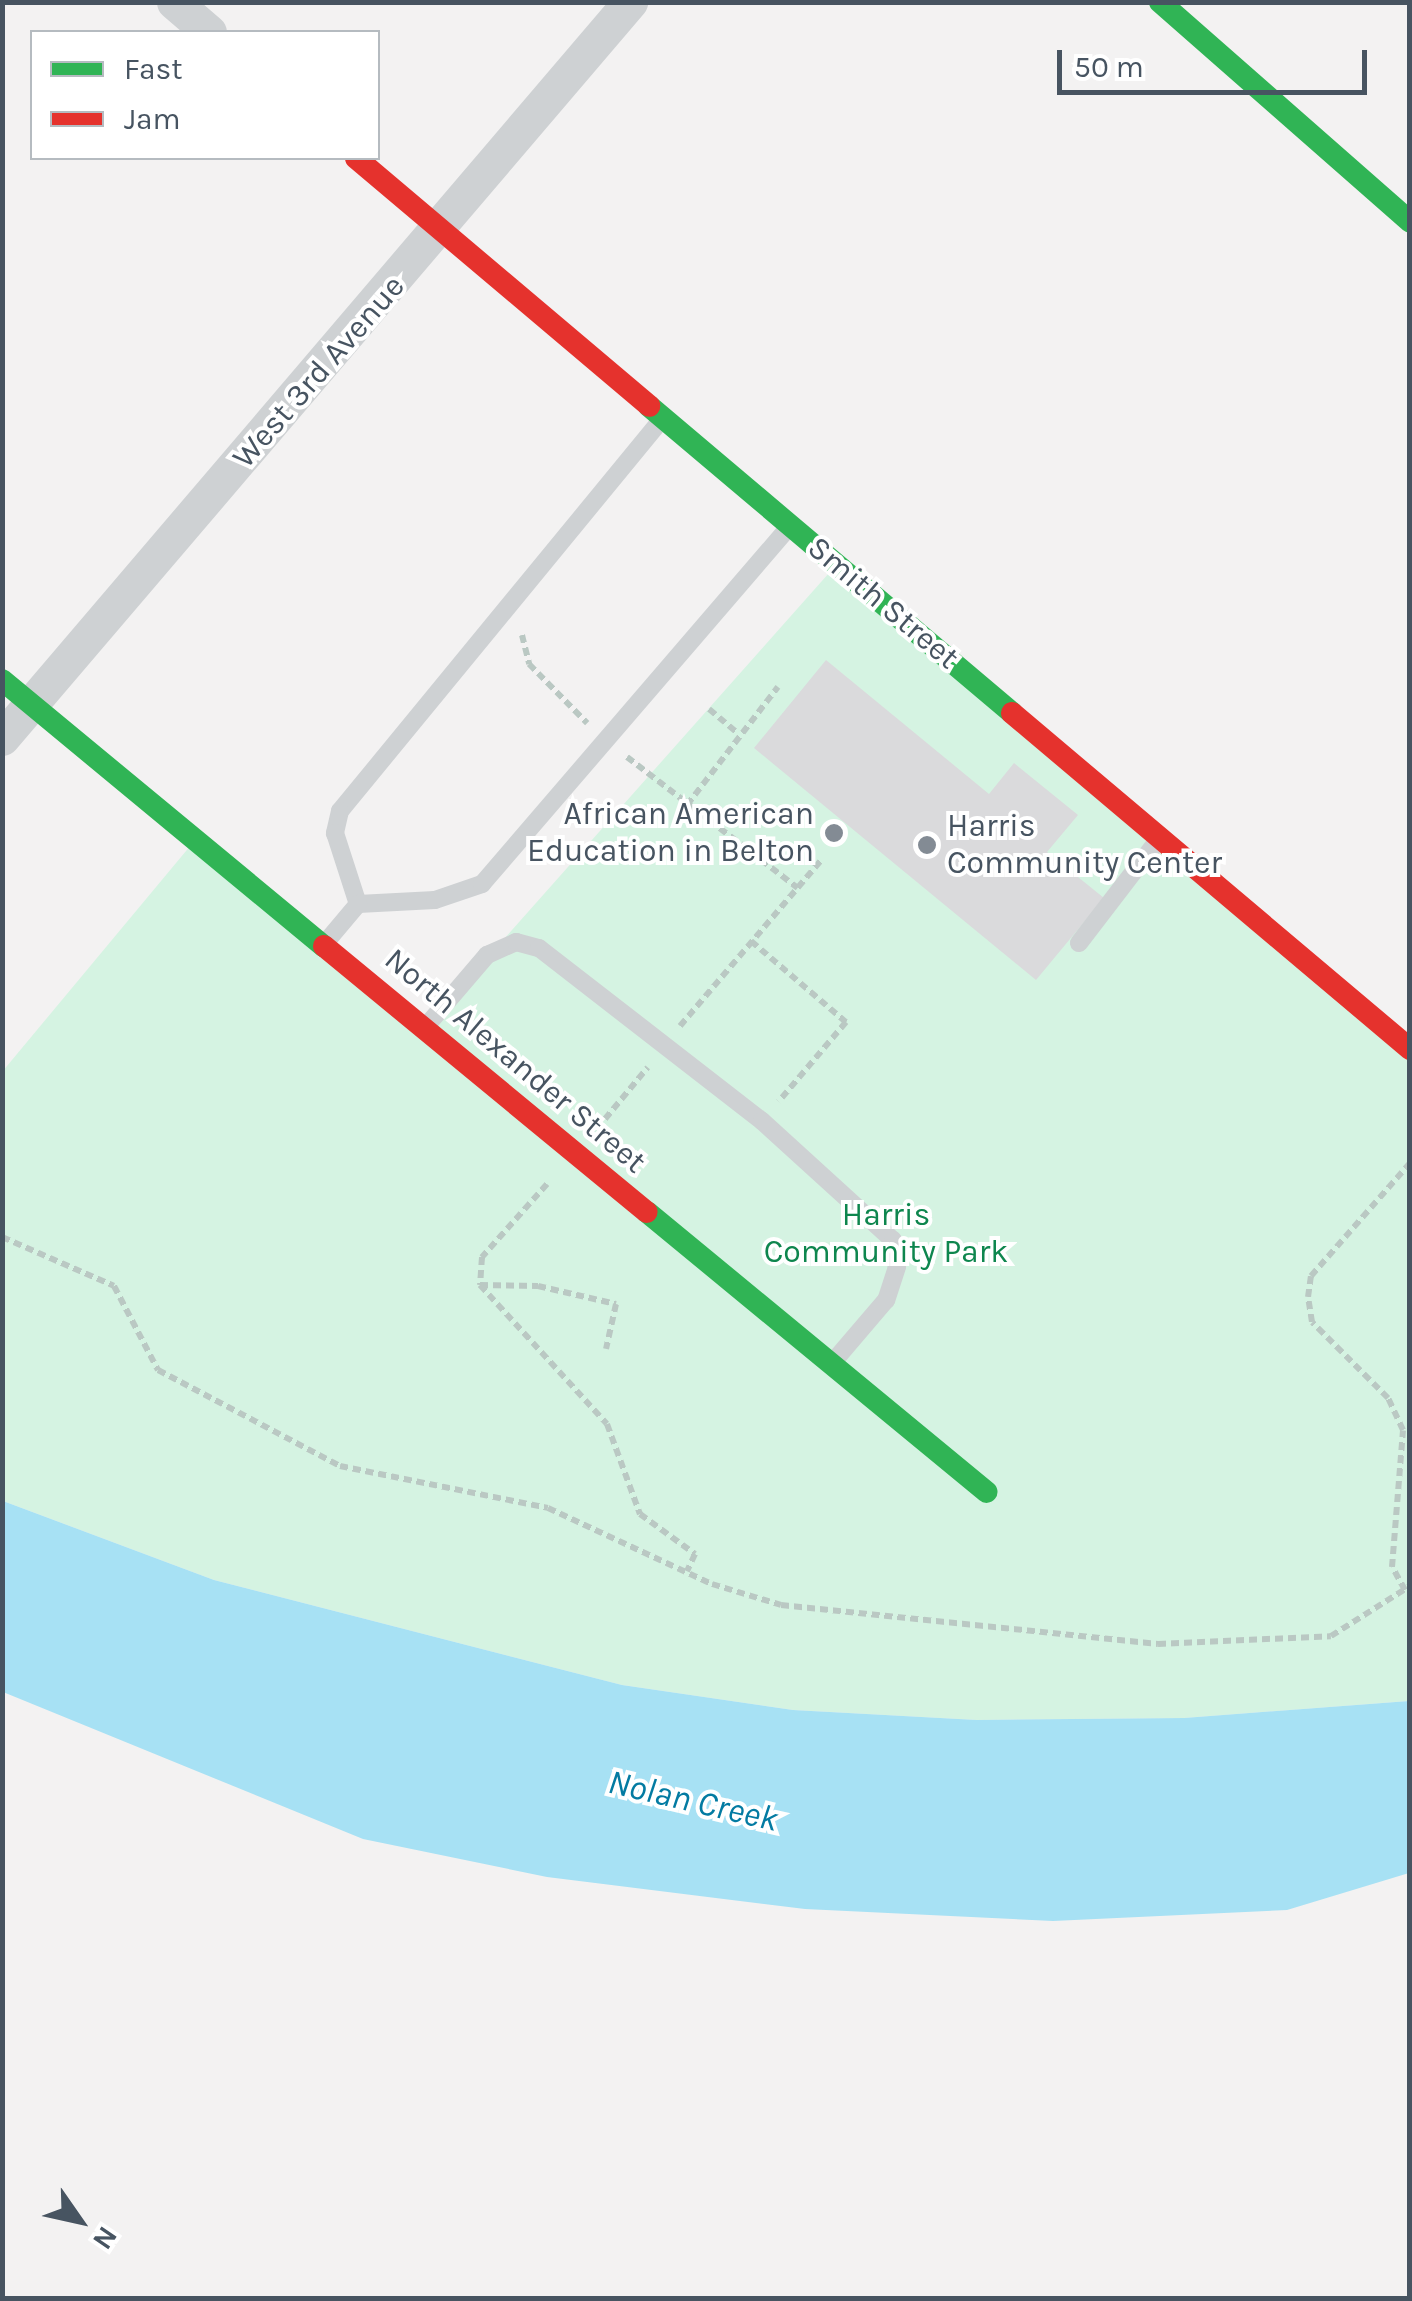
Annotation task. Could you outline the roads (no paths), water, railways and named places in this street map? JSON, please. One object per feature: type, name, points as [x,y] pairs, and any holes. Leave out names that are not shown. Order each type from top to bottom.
[{"type":"street","points":[[174,2],[207,30]]},
{"type":"street","name":"West 3rd Avenue","points":[[2,738],[442,230],[630,2]]},
{"type":"street","points":[[1160,2],[1410,222]]},
{"type":"street","name":"Smith Street","points":[[358,160],[1410,1049]]},
{"type":"street","name":"North Alexander Street","points":[[2,680],[986,1492]]},
{"type":"lane","points":[[358,904],[335,833],[340,811],[664,418]]},
{"type":"lane","points":[[324,945],[358,904],[436,900],[482,884],[790,525]]},
{"type":"lane","points":[[1079,943],[1160,838]]},
{"type":"lane","points":[[424,1028],[486,954],[516,942],[539,948],[762,1122],[893,1240],[886,1300],[831,1364]]},
{"type":"water","name":"Nolan Creek","points":[[3,1501],[214,1580],[622,1685],[793,1710],[977,1720],[1184,1718],[1409,1701],[1409,1873],[1287,1910],[1053,1921],[805,1909],[547,1877],[363,1839],[3,1692]]},
{"type":"place","name":"African American Education in Belton","points":[[834,833]]},
{"type":"place","name":"Harris Community Center","points":[[927,845]]},
{"type":"park label","name":"Harris Community Park","points":[[886,1234]]}]
